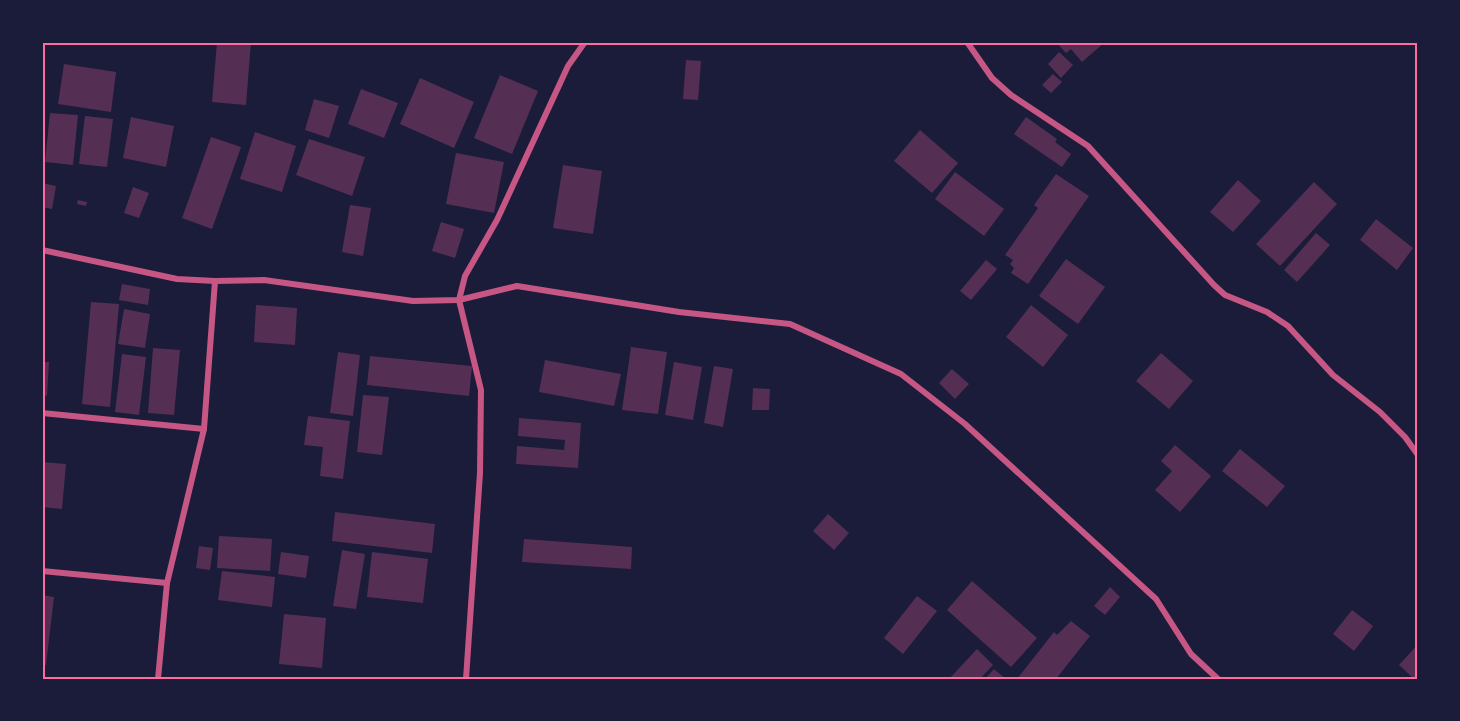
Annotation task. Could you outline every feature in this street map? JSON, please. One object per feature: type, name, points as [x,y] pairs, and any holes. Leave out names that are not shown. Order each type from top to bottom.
[{"type":"street","points":[[466,679],[480,473],[481,390],[459,300],[465,276],[497,220],[568,66],[585,42]]},
{"type":"street","points":[[967,42],[992,78],[1011,95],[1088,146],[1214,285],[1225,295],[1267,312],[1288,326],[1333,375],[1380,412],[1418,454]]},
{"type":"street","points":[[42,250],[177,279],[264,280],[413,301],[459,300],[517,286],[679,312],[790,324],[901,374],[974,432],[1156,599],[1191,654],[1218,679]]},
{"type":"street","points":[[158,679],[167,583],[204,429],[215,281]]},
{"type":"street","points":[[42,413],[204,429]]},
{"type":"street","points":[[42,571],[167,583]]},
{"type":"building","points":[[217,42],[251,42],[246,105],[212,102]]},
{"type":"building","points":[[1056,42],[1105,42],[1082,62],[1071,49],[1066,53]]},
{"type":"building","points":[[1059,52],[1073,65],[1061,78],[1048,64]]},
{"type":"building","points":[[686,60],[701,61],[698,100],[683,99]]},
{"type":"building","points":[[64,64],[116,72],[111,112],[58,104]]},
{"type":"building","points":[[1053,74],[1062,82],[1051,93],[1042,85]]},
{"type":"building","points":[[500,75],[538,91],[512,154],[474,138]]},
{"type":"building","points":[[420,78],[474,102],[454,148],[400,124]]},
{"type":"building","points":[[361,89],[398,103],[384,138],[348,124]]},
{"type":"building","points":[[314,99],[339,106],[329,138],[305,130]]},
{"type":"building","points":[[50,113],[78,115],[73,165],[45,162]]},
{"type":"building","points":[[85,116],[113,119],[107,167],[79,164]]},
{"type":"building","points":[[131,117],[174,126],[166,167],[123,158]]},
{"type":"building","points":[[1026,117],[1057,139],[1055,142],[1071,154],[1062,167],[1014,134]]},
{"type":"building","points":[[920,130],[958,163],[932,193],[894,161]]},
{"type":"building","points":[[255,132],[296,146],[282,192],[240,179]]},
{"type":"building","points":[[211,137],[241,147],[212,229],[182,218]]},
{"type":"building","points":[[309,139],[365,157],[352,196],[296,175]]},
{"type":"building","points":[[456,153],[504,162],[494,213],[446,204]]},
{"type":"building","points":[[563,165],[602,171],[593,234],[553,228]]},
{"type":"building","points":[[955,172],[1004,209],[984,236],[935,199]]},
{"type":"building","points":[[1056,174],[1089,196],[1028,284],[1011,273],[1014,268],[1010,264],[1013,260],[1005,255],[1038,208],[1034,205]]},
{"type":"building","points":[[1238,180],[1261,201],[1233,232],[1210,212]]},
{"type":"building","points":[[1314,182],[1337,204],[1280,266],[1256,244]]},
{"type":"building","points":[[42,183],[56,186],[52,209],[42,207]]},
{"type":"building","points":[[133,187],[149,193],[139,218],[124,213]]},
{"type":"building","points":[[78,200],[87,202],[86,206],[77,204]]},
{"type":"building","points":[[350,205],[371,208],[363,256],[342,252]]},
{"type":"building","points":[[1376,219],[1413,248],[1397,270],[1360,240]]},
{"type":"building","points":[[441,222],[464,229],[455,258],[432,251]]},
{"type":"building","points":[[1316,233],[1330,245],[1297,282],[1284,270]]},
{"type":"building","points":[[1066,259],[1105,287],[1078,324],[1039,296]]},
{"type":"building","points":[[986,260],[997,269],[971,300],[960,291]]},
{"type":"building","points":[[122,284],[150,289],[148,305],[119,300]]},
{"type":"building","points":[[91,302],[119,304],[110,407],[82,404]]},
{"type":"building","points":[[256,305],[297,308],[295,345],[254,342]]},
{"type":"building","points":[[1031,305],[1068,335],[1043,367],[1006,337]]},
{"type":"building","points":[[124,309],[150,314],[145,348],[118,344]]},
{"type":"building","points":[[631,347],[667,352],[658,414],[622,410]]},
{"type":"building","points":[[153,348],[180,350],[174,415],[148,413]]},
{"type":"building","points":[[338,352],[360,355],[353,416],[330,413]]},
{"type":"building","points":[[1161,353],[1193,381],[1169,409],[1136,381]]},
{"type":"building","points":[[122,354],[146,357],[139,415],[115,412]]},
{"type":"building","points":[[370,356],[472,366],[469,396],[367,385]]},
{"type":"building","points":[[545,360],[621,374],[614,406],[539,392]]},
{"type":"building","points":[[42,362],[49,362],[47,396],[42,395]]},
{"type":"building","points":[[674,362],[702,367],[693,420],[665,415]]},
{"type":"building","points":[[714,366],[733,369],[723,427],[704,423]]},
{"type":"building","points":[[952,369],[969,384],[955,399],[939,383]]},
{"type":"building","points":[[753,388],[770,389],[769,410],[752,410]]},
{"type":"building","points":[[363,395],[389,397],[382,455],[357,452]]},
{"type":"building","points":[[308,416],[350,421],[343,479],[320,476],[323,447],[304,445]]},
{"type":"building","points":[[519,418],[581,423],[578,468],[516,464],[517,446],[564,450],[565,440],[518,436]]},
{"type":"building","points":[[1175,445],[1211,476],[1180,512],[1155,490],[1172,471],[1161,461]]},
{"type":"building","points":[[1240,449],[1285,486],[1267,507],[1222,471]]},
{"type":"building","points":[[42,462],[66,464],[62,509],[42,507]]},
{"type":"building","points":[[335,512],[435,524],[432,553],[332,541]]},
{"type":"building","points":[[828,514],[849,533],[834,550],[813,531]]},
{"type":"building","points":[[219,536],[272,539],[270,571],[217,568]]},
{"type":"building","points":[[524,539],[632,547],[631,569],[522,562]]},
{"type":"building","points":[[199,546],[213,548],[210,570],[196,568]]},
{"type":"building","points":[[342,550],[365,554],[356,609],[333,606]]},
{"type":"building","points":[[281,552],[309,556],[306,578],[278,574]]},
{"type":"building","points":[[372,552],[428,559],[423,603],[367,597]]},
{"type":"building","points":[[222,571],[275,577],[272,607],[218,600]]},
{"type":"building","points":[[972,581],[1037,638],[1011,667],[947,610]]},
{"type":"building","points":[[1110,587],[1120,597],[1105,615],[1094,606]]},
{"type":"building","points":[[42,595],[54,597],[46,665],[42,665]]},
{"type":"building","points":[[917,596],[937,611],[903,654],[884,638]]},
{"type":"building","points":[[1352,610],[1373,626],[1354,651],[1333,634]]},
{"type":"building","points":[[284,614],[326,618],[322,668],[279,664]]},
{"type":"building","points":[[1071,621],[1090,636],[1056,679],[1017,679],[1054,632],[1057,635]]},
{"type":"building","points":[[1418,644],[1418,679],[1414,679],[1399,665]]},
{"type":"building","points":[[977,649],[993,665],[980,679],[949,679]]},
{"type":"building","points":[[994,669],[1006,679],[985,679]]}]
